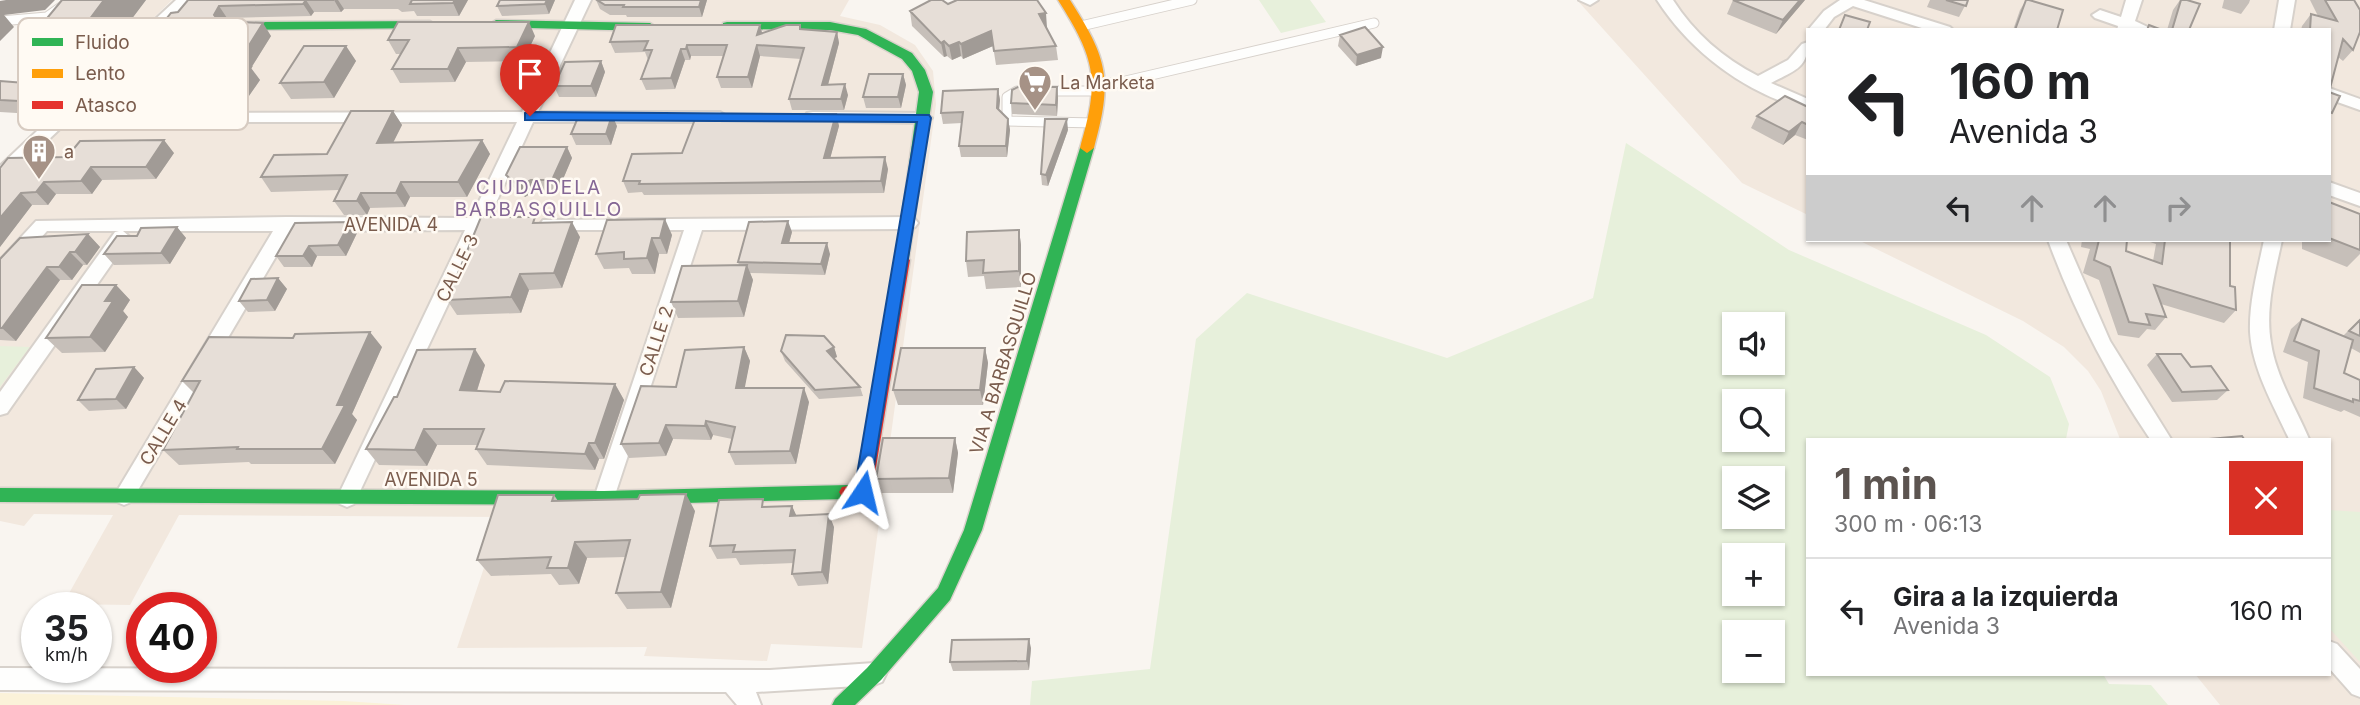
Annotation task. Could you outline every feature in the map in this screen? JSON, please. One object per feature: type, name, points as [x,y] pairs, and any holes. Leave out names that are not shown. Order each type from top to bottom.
[{"type":"street","points":[[166,18],[185,0]]},
{"type":"street","name":"CALLE 3","points":[[347,498],[583,0]]},
{"type":"street","name":"VIA A BARBASQUILLO","points":[[842,705],[874,674],[944,594],[973,530],[1094,122],[1101,87],[1095,48],[1064,0]]},
{"type":"street","points":[[1665,0],[1674,17],[1718,58],[1758,83],[1806,104]]},
{"type":"street","points":[[1818,28],[1829,14],[1851,0],[1939,28]]},
{"type":"street","points":[[2101,15],[2126,27],[2134,0]]},
{"type":"street","points":[[2282,28],[2287,0]]},
{"type":"street","points":[[248,26],[451,24]]},
{"type":"street","points":[[478,24],[668,27]]},
{"type":"street","points":[[709,26],[830,26],[862,32],[884,41],[907,56],[918,71],[926,92],[909,223]]},
{"type":"street","points":[[1758,83],[1794,64],[1806,49]]},
{"type":"street","points":[[2331,94],[2355,101]]},
{"type":"street","points":[[248,117],[734,117]]},
{"type":"street","points":[[802,117],[924,118]]},
{"type":"street","points":[[0,176],[48,130]]},
{"type":"street","points":[[2331,189],[2360,200]]},
{"type":"street","points":[[2331,206],[2360,217]]},
{"type":"street","name":"CALLE 4","points":[[124,496],[287,223]]},
{"type":"street","name":"AVENIDA 4","points":[[0,272],[42,225],[909,223]]},
{"type":"street","name":"AVENIDA 5","points":[[0,495],[604,498],[863,492],[909,223]]},
{"type":"street","points":[[0,407],[130,224]]},
{"type":"street","name":"CALLE 2","points":[[604,498],[695,224]]},
{"type":"street","points":[[2058,242],[2081,298],[2104,342],[2143,413],[2160,438]]},
{"type":"street","points":[[2273,242],[2262,293],[2260,334],[2275,387],[2299,438]]},
{"type":"street","points":[[2331,653],[2360,686]]},
{"type":"street","points":[[0,679],[730,680],[820,679],[874,674]]},
{"type":"street","points":[[730,680],[747,698],[749,705]]},
{"type":"lane","points":[[50,18],[61,12],[71,0]]},
{"type":"lane","points":[[1081,26],[1192,0]]},
{"type":"lane","points":[[0,21],[18,20]]},
{"type":"lane","points":[[1094,122],[1011,123],[1005,117],[1007,97],[1017,91],[1101,87],[1374,23]]},
{"type":"shaded area","points":[[95,0],[172,0],[153,18],[80,18]]},
{"type":"shaded area","points":[[194,0],[849,0],[840,16],[880,25],[915,45],[933,71],[936,104],[862,648],[771,644],[767,661],[644,656],[647,647],[457,648],[501,517],[179,515],[137,592],[126,592],[126,605],[112,605],[112,592],[70,592],[113,515],[34,514],[24,526],[0,521],[0,186],[58,130],[248,130],[248,18],[175,18]]},
{"type":"shaded area","points":[[1577,0],[2360,0],[2360,705],[2220,705],[2197,676],[2331,676],[2331,438],[2120,438],[2101,391],[2088,371],[2064,347],[2023,321],[1862,242],[2331,242],[2331,28],[1806,28],[1806,214],[1742,183]]},
{"type":"green space","points":[[1259,0],[1310,0],[1326,22],[1281,33]]},
{"type":"green space","points":[[1626,143],[1789,250],[1986,335],[2050,377],[2069,424],[2066,438],[1806,438],[1806,676],[2104,676],[2109,684],[2151,685],[2168,705],[1030,705],[1032,681],[1150,669],[1196,339],[1247,293],[1447,358],[1593,298]]},
{"type":"green space","points":[[0,346],[30,347],[0,387]]},
{"type":"green space","points":[[2331,510],[2360,512],[2360,662],[2331,630]]},
{"type":"sand","points":[[0,693],[344,701],[405,705],[0,705]]},
{"type":"building","points":[[62,0],[104,0],[90,18],[47,18]]},
{"type":"building","points":[[188,0],[306,0],[303,4],[219,6],[214,15],[216,18],[167,18],[171,13],[178,12]]},
{"type":"building","points":[[412,0],[455,0],[453,3],[410,4]]},
{"type":"building","points":[[500,0],[547,0],[545,4],[497,6]]},
{"type":"building","points":[[597,0],[701,0],[699,7],[623,7],[624,5],[605,5]]},
{"type":"building","points":[[931,0],[942,0],[948,4],[957,0],[1037,0],[1046,13],[1039,14],[1056,46],[994,51],[991,31],[961,44],[959,42],[949,46],[944,41],[941,43],[910,11]]},
{"type":"building","points":[[1733,0],[1800,0],[1783,20]]},
{"type":"building","points":[[1946,0],[1968,0],[1966,6]]},
{"type":"building","points":[[2026,0],[2063,10],[2058,28],[2016,28]]},
{"type":"building","points":[[2181,0],[2200,4],[2190,28],[2173,28]]},
{"type":"building","points":[[2325,0],[2354,0],[2360,10],[2360,32],[2353,50],[2343,39],[2331,84],[2331,28],[2310,28],[2311,14],[2337,21]]},
{"type":"building","points":[[1845,15],[1870,22],[1868,28],[1840,28]]},
{"type":"building","points":[[248,22],[263,23],[248,47]]},
{"type":"building","points":[[398,22],[529,22],[517,47],[458,48],[448,69],[392,69],[409,40],[388,40]]},
{"type":"building","points":[[616,25],[760,25],[757,35],[786,25],[800,25],[800,29],[837,32],[822,85],[845,84],[841,99],[789,99],[804,48],[757,45],[748,77],[717,77],[727,45],[687,45],[686,49],[681,49],[671,78],[641,79],[652,50],[644,50],[648,41],[610,42]]},
{"type":"building","points":[[1365,27],[1383,47],[1357,55],[1340,35]]},
{"type":"building","points":[[304,46],[346,46],[324,82],[280,83]]},
{"type":"building","points":[[601,61],[591,86],[554,86],[565,62]]},
{"type":"building","points":[[869,74],[903,74],[898,97],[863,97]]},
{"type":"building","points":[[0,81],[18,82],[18,101],[0,100]]},
{"type":"building","points":[[1018,87],[1057,87],[1056,105],[1011,103],[1012,90]]},
{"type":"building","points":[[998,89],[997,108],[1008,119],[1006,146],[959,146],[963,112],[941,113],[943,91]]},
{"type":"building","points":[[2331,93],[2340,96],[2331,113]]},
{"type":"building","points":[[1785,96],[1806,106],[1806,124],[1802,122],[1789,132],[1757,116]]},
{"type":"building","points":[[351,111],[393,111],[377,143],[482,140],[458,182],[401,182],[396,193],[361,193],[357,201],[334,201],[347,175],[261,177],[274,155],[327,154]]},
{"type":"building","points":[[697,114],[836,114],[824,158],[885,157],[881,181],[639,184],[640,181],[623,181],[632,154],[682,153]]},
{"type":"building","points":[[579,115],[612,115],[606,134],[571,134]]},
{"type":"building","points":[[1045,119],[1067,119],[1046,175],[1041,174]]},
{"type":"building","points":[[164,140],[146,167],[91,167],[81,181],[44,182],[36,192],[21,193],[0,218],[0,168],[8,158],[67,157],[80,141]]},
{"type":"building","points":[[520,147],[567,147],[552,180],[531,180],[519,186],[506,175]]},
{"type":"building","points":[[2331,203],[2360,214],[2360,250],[2331,239]]},
{"type":"building","points":[[481,217],[535,217],[533,223],[572,222],[554,273],[520,274],[511,297],[447,300]]},
{"type":"building","points":[[665,219],[660,238],[652,238],[647,258],[624,259],[624,252],[596,254],[607,220]]},
{"type":"building","points":[[788,221],[782,243],[827,243],[821,264],[738,262],[749,222]]},
{"type":"building","points":[[350,222],[338,245],[309,246],[303,256],[276,256],[295,223]]},
{"type":"building","points":[[177,227],[161,253],[104,254],[117,236],[137,236],[141,228]]},
{"type":"building","points":[[1019,230],[1019,271],[983,273],[984,260],[966,261],[967,232]]},
{"type":"building","points":[[88,234],[75,252],[70,252],[59,267],[47,267],[0,328],[0,259],[20,238]]},
{"type":"building","points":[[2098,242],[2127,242],[2126,251],[2162,264],[2165,242],[2230,242],[2230,286],[2235,287],[2236,310],[2154,285],[2166,317],[2146,314],[2150,325],[2129,322],[2110,267],[2094,260]]},
{"type":"building","points":[[747,265],[738,301],[671,302],[682,266]]},
{"type":"building","points":[[278,278],[267,300],[239,301],[251,279]]},
{"type":"building","points":[[82,285],[116,285],[105,301],[113,301],[90,337],[46,338]]},
{"type":"building","points":[[2302,319],[2353,340],[2344,373],[2360,380],[2360,401],[2353,399],[2353,402],[2314,388],[2319,351],[2294,341]]},
{"type":"building","points":[[2360,320],[2360,336],[2349,331]]},
{"type":"building","points":[[370,332],[337,405],[345,405],[322,449],[237,449],[238,447],[163,450],[200,381],[182,381],[209,337],[293,338],[295,334]]},
{"type":"building","points":[[786,335],[824,336],[834,347],[827,351],[860,387],[815,390],[781,351]]},
{"type":"building","points":[[744,347],[736,388],[804,388],[790,451],[729,452],[735,427],[706,421],[705,426],[666,425],[659,443],[621,444],[641,386],[676,387],[685,350]]},
{"type":"building","points":[[901,348],[985,348],[980,390],[893,390]]},
{"type":"building","points":[[475,349],[460,390],[500,392],[505,381],[615,384],[595,443],[589,443],[585,454],[476,449],[484,429],[424,429],[415,450],[366,449],[394,397],[397,397],[417,350]]},
{"type":"building","points":[[2157,354],[2181,354],[2191,367],[2211,366],[2228,390],[2182,392]]},
{"type":"building","points":[[134,367],[116,399],[78,400],[96,369]]},
{"type":"building","points":[[883,438],[955,438],[949,478],[876,479]]},
{"type":"building","points":[[686,494],[661,592],[616,593],[630,540],[575,542],[568,568],[547,568],[551,557],[477,560],[498,495],[554,495],[552,501],[638,499],[640,495]]},
{"type":"building","points":[[763,499],[762,507],[792,506],[790,516],[829,514],[822,572],[792,574],[795,550],[733,552],[735,545],[710,546],[719,500]]},
{"type":"building","points":[[1029,639],[1027,661],[950,662],[952,640]]},
{"type":"traffic: fast","points":[[496,24],[650,27]]},
{"type":"traffic: fast","points":[[248,26],[430,25]]},
{"type":"traffic: fast","points":[[727,26],[830,26],[862,32],[907,56],[918,70],[926,92],[903,260]]},
{"type":"traffic: fast","points":[[842,705],[874,674],[944,594],[973,530],[1087,148]]},
{"type":"traffic: fast","points":[[0,495],[604,498],[848,492]]},
{"type":"traffic: slow","points":[[1064,0],[1088,39],[1099,70],[1098,104],[1087,148]]},
{"type":"traffic: jam","points":[[848,492],[863,492],[903,260]]},
{"type":"place","name":"La Marketa","points":[[1035,112]]},
{"type":"place","name":"a","points":[[39,181]]},
{"type":"district","name":"CIUDADELA BARBASQUILLO","points":[[539,198]]},
{"type":"route","points":[[530,116],[924,118],[863,492]]}]
